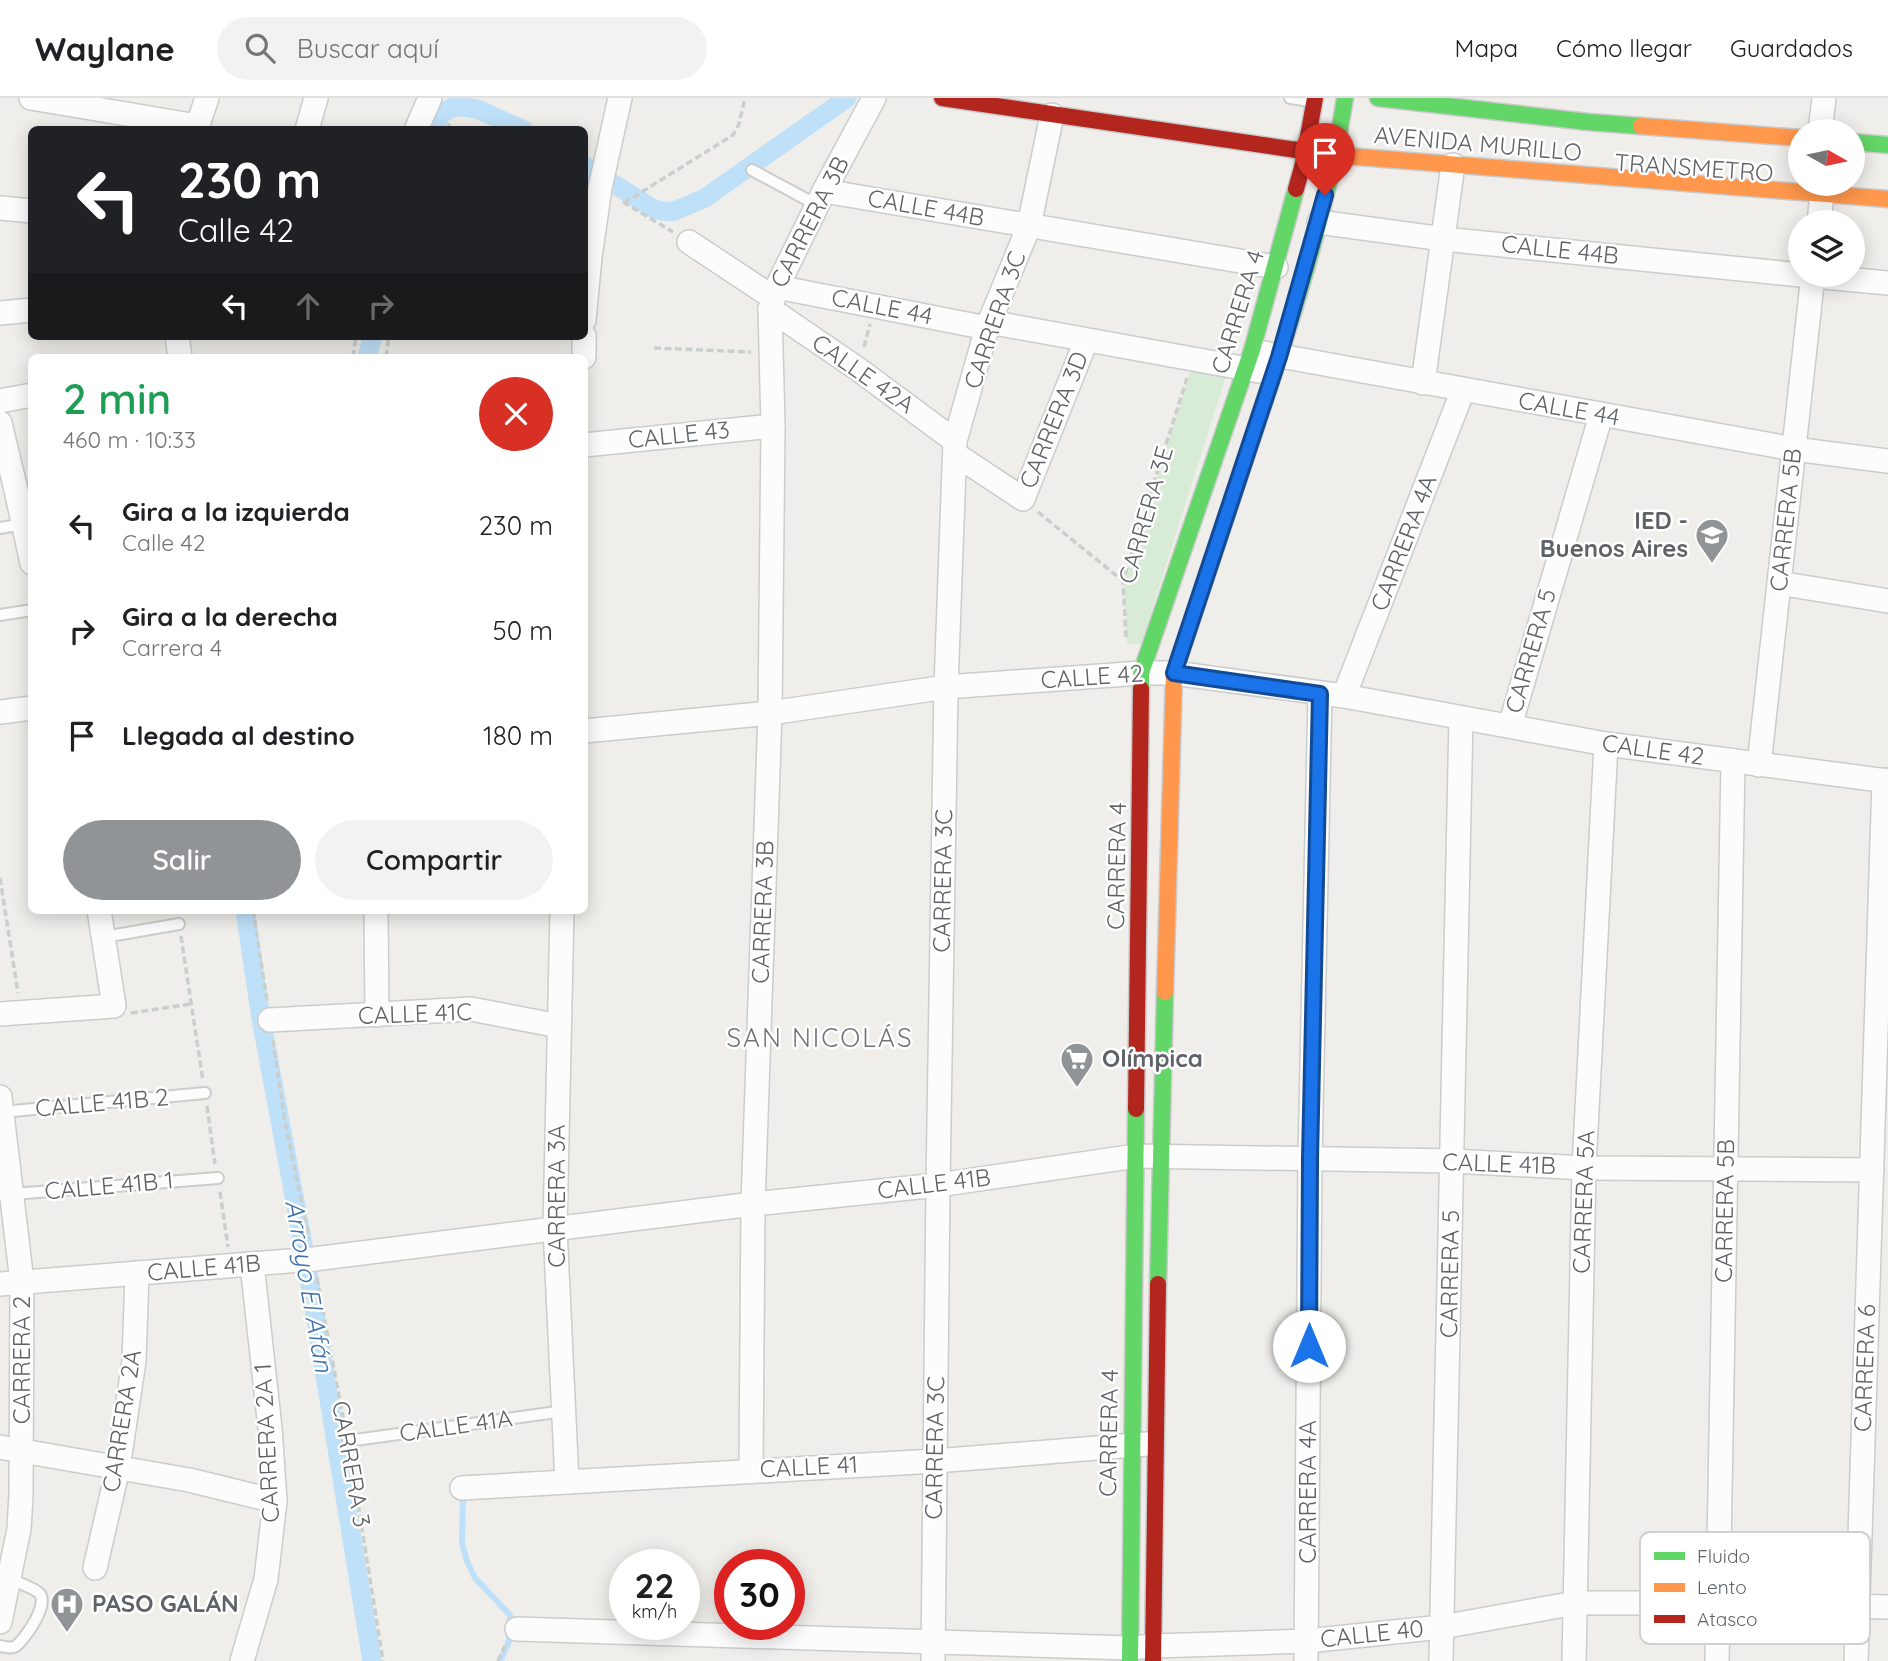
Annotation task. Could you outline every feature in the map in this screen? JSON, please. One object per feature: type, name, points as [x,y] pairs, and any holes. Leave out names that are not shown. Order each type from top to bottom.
[{"type":"street","points":[[31,98],[186,126]]},
{"type":"street","points":[[198,126],[207,98]]},
{"type":"street","points":[[308,126],[316,98]]},
{"type":"street","points":[[418,126],[428,98]]},
{"type":"street","points":[[588,278],[600,188],[620,98]]},
{"type":"street","name":"CARRERA 3B","points":[[751,1470],[752,1204],[770,713],[773,298],[821,198],[874,98]]},
{"type":"street","name":"AVENIDA MURILLO","points":[[942,98],[1052,115],[1321,143],[1453,165],[1788,191]]},
{"type":"street","name":"AVENIDA MURILLO","points":[[1378,98],[1588,122],[1788,137]]},
{"type":"street","points":[[1821,119],[1824,98]]},
{"type":"street","name":"CARRERA 4","points":[[1130,1655],[1136,1156],[1134,674],[1248,359],[1276,267],[1333,103]]},
{"type":"street","name":"CARRERA 4","points":[[1154,1653],[1160,1157],[1174,673],[1276,366],[1319,222],[1321,143],[1333,103]]},
{"type":"street","name":"CARRERA 3C","points":[[933,1651],[946,687],[955,448],[988,325],[1029,226],[1052,115]]},
{"type":"street","points":[[1866,146],[1884,152]]},
{"type":"street","points":[[1423,383],[1453,165]]},
{"type":"street","name":"AVENIDA MURILLO","points":[[1848,196],[1888,199]]},
{"type":"street","name":"CALLE 44B","points":[[821,198],[1029,226],[1276,267]]},
{"type":"street","points":[[0,208],[28,211]]},
{"type":"street","name":"CALLE 44B","points":[[1319,222],[1443,239],[1788,273]]},
{"type":"street","name":"CALLE 44","points":[[689,242],[773,298],[876,306],[1193,359],[1248,359],[1276,366],[1423,383],[1794,449],[1888,461]]},
{"type":"street","name":"CALLE 44B","points":[[1865,281],[1888,283]]},
{"type":"street","name":"CARRERA 5B","points":[[1759,765],[1794,449],[1806,287]]},
{"type":"street","name":"CALLE 42A","points":[[773,298],[955,448],[1023,499]]},
{"type":"street","points":[[0,313],[28,310]]},
{"type":"street","name":"CARRERA 3D","points":[[1023,499],[1086,341]]},
{"type":"street","name":"CARRERA 4A","points":[[1344,696],[1463,390]]},
{"type":"street","points":[[0,401],[28,396]]},
{"type":"street","name":"CARRERA 5","points":[[1510,726],[1601,415]]},
{"type":"street","name":"CALLE 43","points":[[588,445],[773,426]]},
{"type":"street","points":[[2,437],[24,488],[23,524],[28,546]]},
{"type":"street","points":[[1779,583],[1888,601]]},
{"type":"street","name":"CALLE 42","points":[[588,731],[770,713],[946,687],[1174,673],[1344,696],[1606,744],[1886,780]]},
{"type":"street","name":"CARRERA 4A","points":[[1307,1651],[1310,1158],[1320,694]]},
{"type":"street","points":[[0,712],[28,708]]},
{"type":"street","name":"CARRERA 5","points":[[1441,1661],[1461,718]]},
{"type":"street","name":"CARRERA 5A","points":[[1574,1661],[1584,1168],[1606,744]]},
{"type":"street","name":"CARRERA 5B","points":[[1719,1532],[1733,761]]},
{"type":"street","name":"CARRERA 6","points":[[1863,1532],[1877,1324],[1871,1170],[1886,780]]},
{"type":"street","points":[[11,1013],[114,1006],[100,914]]},
{"type":"street","points":[[376,914],[377,1015]]},
{"type":"street","name":"CARRERA 3A","points":[[562,914],[555,1228],[567,1482]]},
{"type":"street","name":"CALLE 41C","points":[[270,1020],[471,1009],[559,1026]]},
{"type":"street","name":"CARRERA 2","points":[[0,1622],[19,1529],[10,1449],[11,1283],[1,1107]]},
{"type":"street","name":"CALLE 41B","points":[[11,1283],[314,1259],[752,1204],[938,1185],[1136,1156],[1453,1161],[1584,1168],[1871,1170]]},
{"type":"street","name":"CARRERA 2A 1","points":[[242,1661],[267,1579],[275,1501],[252,1264]]},
{"type":"street","name":"CARRERA 2A","points":[[94,1568],[118,1468],[134,1360],[137,1273]]},
{"type":"street","name":"CALLE 41","points":[[462,1488],[935,1461],[1156,1443]]},
{"type":"street","points":[[10,1449],[189,1480],[275,1501]]},
{"type":"street","name":"CALLE 40","points":[[517,1629],[933,1651],[1130,1655],[1307,1651],[1575,1603],[1640,1603]]},
{"type":"street","name":"CALLE 40","points":[[1870,1606],[1888,1607]]},
{"type":"lane","points":[[1290,98],[1333,103]]},
{"type":"lane","name":"CALLE 44B","points":[[752,170],[821,198]]},
{"type":"lane","points":[[0,528],[23,524]]},
{"type":"lane","points":[[0,615],[28,611]]},
{"type":"lane","points":[[104,937],[179,924]]},
{"type":"lane","name":"CALLE 41B 2","points":[[1,1107],[205,1093]]},
{"type":"lane","name":"CALLE 41B 1","points":[[6,1195],[218,1178]]},
{"type":"lane","name":"CALLE 41A","points":[[348,1441],[564,1411]]},
{"type":"lane","points":[[0,1646],[9,1648],[17,1645],[41,1613],[43,1601],[39,1593],[9,1578]]},
{"type":"path","points":[[689,242],[624,203],[733,135],[739,124],[745,98]]},
{"type":"path","points":[[449,126],[451,120]]},
{"type":"path","points":[[858,369],[876,306]]},
{"type":"path","points":[[654,348],[771,353]]},
{"type":"path","name":"CARRERA 3E","points":[[1134,674],[1123,581],[1193,359]]},
{"type":"path","points":[[1023,499],[1123,581]]},
{"type":"path","points":[[0,878],[11,1013]]},
{"type":"path","name":"CARRERA 3","points":[[254,914],[285,1122],[348,1441],[383,1661]]},
{"type":"path","points":[[114,1006],[124,1014],[191,1004]]},
{"type":"green space","points":[[1192,366],[1227,373],[1141,644],[1127,644],[1124,581]]},
{"type":"waterway","name":"Arroyo El Afán","points":[[588,168],[652,208],[672,212],[705,198],[847,98]]},
{"type":"waterway","name":"Arroyo El Afán","points":[[435,126],[441,114],[455,106],[477,109],[515,126]]},
{"type":"waterway","name":"Arroyo El Afán","points":[[368,354],[372,340]]},
{"type":"waterway","name":"Arroyo El Afán","points":[[246,914],[261,1019],[306,1260],[372,1661]]},
{"type":"waterway","points":[[463,1493],[462,1543],[467,1561],[475,1578],[510,1615],[508,1644],[500,1661]]},
{"type":"traffic: fast","points":[[1227,514],[1309,258],[1333,163],[1345,98]]},
{"type":"traffic: fast","points":[[1378,98],[1641,126]]},
{"type":"traffic: fast","points":[[1866,143],[1888,145]]},
{"type":"traffic: fast","points":[[1141,689],[1141,673],[1252,350],[1296,189]]},
{"type":"traffic: fast","points":[[1158,1284],[1165,992]]},
{"type":"traffic: fast","points":[[1130,1661],[1136,1109]]},
{"type":"traffic: slow","points":[[1641,126],[1788,137]]},
{"type":"traffic: slow","points":[[1310,152],[1888,199]]},
{"type":"traffic: slow","points":[[1165,992],[1174,673],[1227,514]]},
{"type":"traffic: jam","points":[[942,98],[1310,152]]},
{"type":"traffic: jam","points":[[1296,189],[1315,98]]},
{"type":"traffic: jam","points":[[1136,1109],[1141,689]]},
{"type":"traffic: jam","points":[[1153,1661],[1158,1284]]},
{"type":"place","name":"IED - Buenos Aires","points":[[1712,565]]},
{"type":"place","name":"Olímpica","points":[[1077,1089]]},
{"type":"place","name":"PASO GALÁN","points":[[67,1634]]},
{"type":"district","name":"SAN NICOLÁS","points":[[820,1038]]},
{"type":"route","points":[[1309,1346],[1310,1158],[1320,694],[1174,673],[1279,357],[1325,195]]}]
